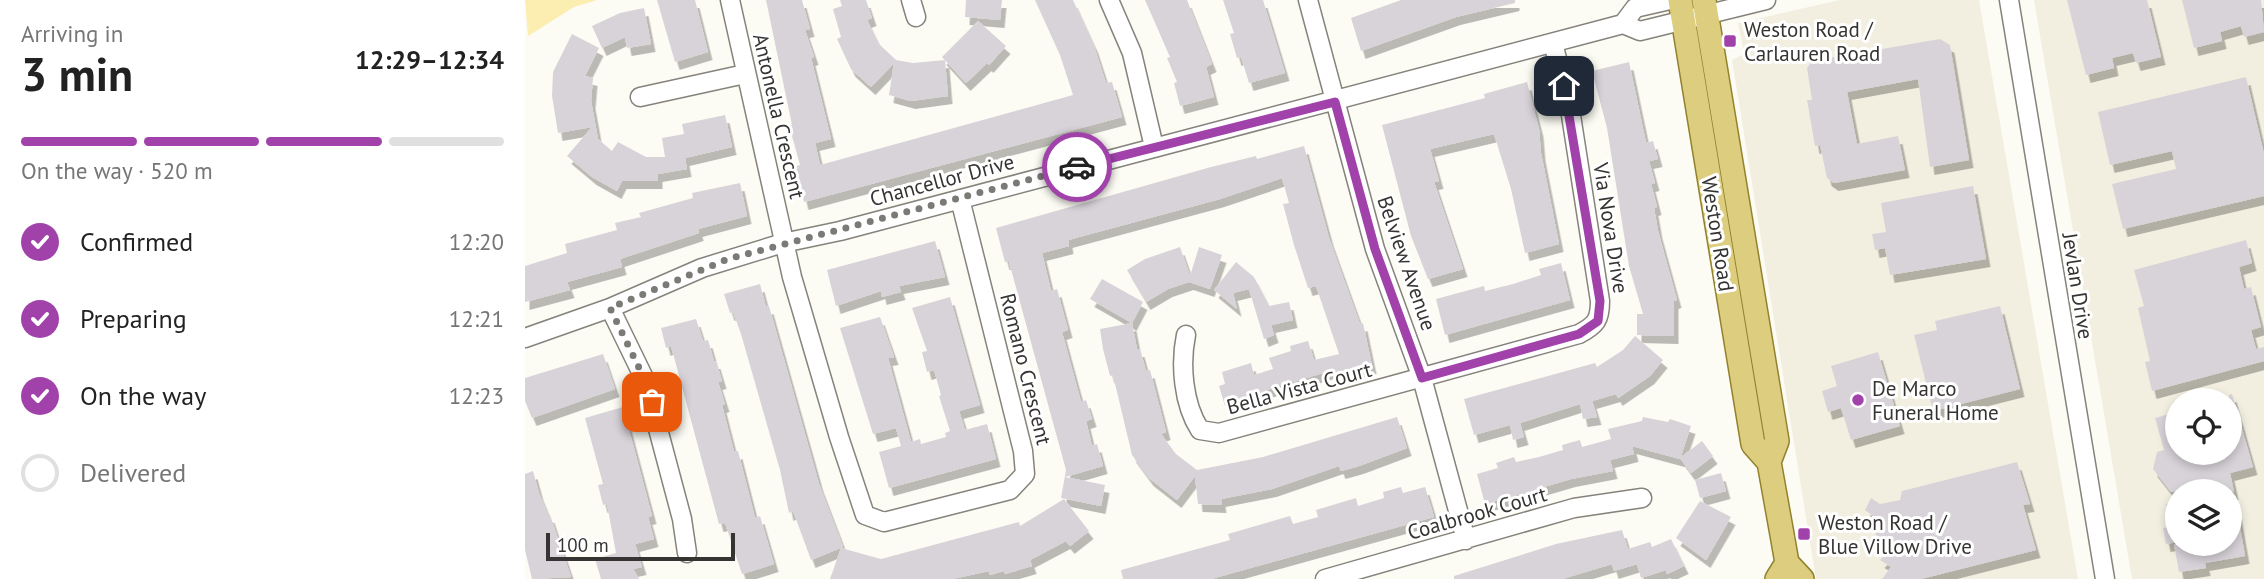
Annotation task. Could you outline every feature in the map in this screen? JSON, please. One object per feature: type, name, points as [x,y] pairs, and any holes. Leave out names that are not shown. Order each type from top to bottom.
[{"type":"main road","name":"Weston Road","points":[[1705,7],[1777,441],[1769,462],[1789,574]]},
{"type":"main road","name":"Weston Road","points":[[1681,10],[1753,444],[1769,462]]},
{"type":"street","name":"Antonella Crescent","points":[[730,0],[783,243]]},
{"type":"street","points":[[1109,0],[1132,52],[1154,147]]},
{"type":"street","name":"Chancellor Drive","points":[[1623,24],[1635,8],[1670,0]]},
{"type":"street","name":"Chancellor Drive","points":[[525,338],[610,308],[702,268],[783,243],[1335,102],[1623,24],[1640,31],[1681,10],[1766,0]]},
{"type":"street","name":"Jevlan Drive","points":[[2009,0],[2105,579]]},
{"type":"street","name":"Belview Avenue","points":[[1311,1],[1375,249],[1422,378],[1466,540]]},
{"type":"street","name":"Via Nova Drive","points":[[1422,378],[1579,334],[1598,321],[1600,301],[1570,109],[1553,43]]},
{"type":"street","points":[[640,97],[745,74]]},
{"type":"street","name":"Romano Crescent","points":[[783,243],[866,515],[884,522],[1010,491],[1025,474],[1023,451],[960,199]]},
{"type":"street","points":[[610,308],[645,380],[664,447],[687,553]]},
{"type":"street","name":"Bella Vista Court","points":[[1186,335],[1182,356],[1185,386],[1196,424],[1205,432],[1219,433],[1422,378]]},
{"type":"street","name":"Coalbrook Court","points":[[1325,579],[1574,508],[1642,498]]},
{"type":"shaded area","points":[[525,0],[597,0],[574,7],[528,36]]},
{"type":"shaded area","points":[[1840,0],[1979,0],[2078,579],[1816,579],[1732,60],[1744,54],[1738,23]]},
{"type":"shaded area","points":[[2034,0],[2264,0],[2264,579],[2132,579]]},
{"type":"building","points":[[657,0],[695,0],[708,52],[675,62]]},
{"type":"building","points":[[766,0],[802,0],[810,29],[805,30],[814,57],[811,58],[831,139],[815,143],[820,165],[1073,95],[1060,55],[1035,0],[1073,0],[1094,46],[1106,83],[1112,82],[1122,117],[804,202],[795,166],[800,165],[789,125],[792,125]]},
{"type":"building","points":[[840,0],[866,0],[872,18],[867,20],[878,43],[896,60],[913,63],[945,60],[948,96],[911,101],[889,95],[894,63],[871,87],[851,69],[837,39],[841,37],[833,9],[842,6]]},
{"type":"building","points":[[966,0],[1002,0],[1000,20],[965,17]]},
{"type":"building","points":[[1145,0],[1187,0],[1212,64],[1206,67],[1214,97],[1180,106],[1174,83],[1177,82],[1167,58],[1170,57]]},
{"type":"building","points":[[1223,0],[1263,0],[1285,73],[1249,83],[1241,57],[1237,58],[1230,34],[1234,33]]},
{"type":"building","points":[[1401,0],[1515,0],[1515,3],[1456,17],[1361,51],[1351,18]]},
{"type":"building","points":[[2067,0],[2147,0],[2161,57],[2136,63],[2133,53],[2112,58],[2114,68],[2086,75]]},
{"type":"building","points":[[2182,0],[2261,0],[2264,32],[2244,37],[2241,26],[2220,32],[2222,41],[2194,48]]},
{"type":"building","points":[[644,8],[651,44],[627,48],[625,37],[602,48],[592,26],[620,13]]},
{"type":"building","points":[[978,21],[1006,46],[989,65],[987,63],[966,83],[942,57]]},
{"type":"building","points":[[572,34],[599,48],[585,76],[593,78],[591,101],[598,139],[612,151],[618,142],[646,157],[665,157],[662,138],[684,134],[682,124],[725,115],[732,147],[685,158],[687,169],[658,174],[658,181],[622,181],[617,191],[592,177],[567,156],[592,127],[558,133],[552,96],[553,72]]},
{"type":"building","points":[[1940,39],[1950,45],[1969,160],[1930,167],[1918,79],[1847,92],[1857,144],[1898,136],[1905,170],[1834,183],[1827,178],[1820,145],[1815,146],[1807,100],[1812,100],[1807,68],[1812,61]]},
{"type":"building","points":[[1629,62],[1646,143],[1653,141],[1658,159],[1649,161],[1655,183],[1651,184],[1657,207],[1654,208],[1658,231],[1677,300],[1674,301],[1674,336],[1637,335],[1637,314],[1643,314],[1629,266],[1607,128],[1592,71]]},
{"type":"building","points":[[2246,77],[2264,154],[2264,196],[2123,229],[2112,184],[2176,169],[2172,151],[2110,165],[2098,112]]},
{"type":"building","points":[[1527,82],[1539,129],[1541,153],[1559,244],[1525,253],[1511,189],[1494,134],[1430,149],[1439,181],[1434,182],[1463,269],[1428,279],[1411,236],[1382,125],[1485,98],[1484,94]]},
{"type":"building","points":[[1304,146],[1329,238],[1360,324],[1363,323],[1372,366],[1335,376],[1333,370],[1260,392],[1261,395],[1225,406],[1219,386],[1225,384],[1222,372],[1251,363],[1254,375],[1273,369],[1269,358],[1291,351],[1290,346],[1308,341],[1314,360],[1339,354],[1316,286],[1308,288],[1294,245],[1283,204],[1289,203],[1282,178],[1220,199],[1068,240],[1069,246],[1042,253],[1051,291],[1057,289],[1068,330],[1062,332],[1081,402],[1086,400],[1092,419],[1086,421],[1092,446],[1097,444],[1103,466],[1065,477],[1105,485],[1101,506],[1061,498],[1066,470],[1009,262],[1005,262],[996,228],[1211,167],[1256,156],[1257,159]]},
{"type":"building","points":[[740,183],[747,216],[698,229],[699,233],[620,259],[622,267],[567,282],[570,290],[525,302],[525,266],[567,253],[565,244],[617,230],[615,223],[641,217],[639,213],[693,198],[692,193]]},
{"type":"building","points":[[1973,186],[1986,259],[1890,275],[1885,248],[1875,250],[1872,234],[1886,232],[1881,203]]},
{"type":"building","points":[[2246,240],[2252,263],[2239,267],[2244,289],[2251,287],[2261,327],[2251,330],[2256,349],[2264,347],[2264,361],[2152,391],[2145,362],[2150,361],[2138,308],[2144,306],[2134,270]]},
{"type":"building","points":[[935,241],[945,277],[899,286],[901,292],[882,297],[881,291],[836,306],[827,270]]},
{"type":"building","points":[[1180,247],[1190,276],[1199,247],[1222,255],[1210,289],[1189,282],[1168,289],[1146,302],[1127,270],[1145,259]]},
{"type":"building","points":[[1236,262],[1254,277],[1269,306],[1289,302],[1293,320],[1271,325],[1274,335],[1264,339],[1249,289],[1233,293],[1237,309],[1214,290]]},
{"type":"building","points":[[1561,263],[1570,300],[1445,335],[1436,299],[1484,286],[1485,291],[1513,284],[1541,275],[1539,269]]},
{"type":"building","points":[[1102,279],[1143,302],[1132,323],[1090,299]]},
{"type":"building","points":[[760,284],[766,307],[769,306],[819,484],[843,547],[811,560],[793,511],[789,513],[780,470],[741,334],[724,294]]},
{"type":"building","points":[[950,297],[980,405],[959,411],[965,430],[987,424],[996,459],[889,488],[879,452],[901,446],[896,428],[873,434],[840,328],[880,317],[894,357],[888,358],[911,442],[920,439],[921,444],[946,437],[945,433],[950,431],[939,396],[941,395],[934,370],[927,372],[922,352],[927,351],[912,308]]},
{"type":"building","points":[[2000,306],[2020,389],[1933,411],[1914,335],[1937,330],[1935,321]]},
{"type":"building","points":[[696,319],[703,341],[708,340],[716,361],[722,381],[718,382],[725,404],[722,405],[734,452],[738,451],[755,518],[760,516],[774,564],[742,574],[725,523],[719,524],[671,346],[666,348],[661,328]]},
{"type":"building","points":[[1132,323],[1137,349],[1140,349],[1146,371],[1150,370],[1166,432],[1161,434],[1176,454],[1197,470],[1263,457],[1397,417],[1407,448],[1341,471],[1339,466],[1272,489],[1221,499],[1222,505],[1198,504],[1195,476],[1177,500],[1149,478],[1132,455],[1113,375],[1110,376],[1103,349],[1100,329]]},
{"type":"building","points":[[1635,336],[1663,360],[1650,376],[1618,398],[1616,394],[1592,401],[1597,417],[1583,419],[1580,404],[1520,423],[1524,437],[1513,440],[1510,425],[1474,435],[1464,399],[1595,363],[1597,367],[1623,350]]},
{"type":"building","name":"De Marco Funeral Home","points":[[1878,352],[1900,426],[1851,440],[1841,408],[1828,412],[1822,391],[1837,386],[1831,366]]},
{"type":"building","points":[[603,354],[615,389],[532,418],[525,401],[525,378]]},
{"type":"building","points":[[623,407],[652,516],[648,517],[654,539],[635,544],[642,567],[633,569],[639,579],[601,579],[595,559],[616,553],[607,504],[603,505],[598,485],[603,484],[585,418]]},
{"type":"building","points":[[2165,415],[2165,465],[2242,465],[2242,429],[2253,467],[2230,473],[2231,479],[2165,479],[2165,484],[2153,469],[2157,452],[2164,450],[2155,418]]},
{"type":"building","points":[[1643,417],[1668,422],[1670,419],[1691,426],[1680,459],[1632,446],[1634,454],[1610,460],[1613,471],[1571,479],[1485,504],[1477,474],[1498,468],[1496,463],[1514,457],[1516,462],[1539,457],[1563,450],[1562,445],[1580,440],[1582,447],[1611,439],[1608,429],[1642,421]]},
{"type":"building","points":[[1702,441],[1713,456],[1691,473],[1680,458]]},
{"type":"building","points":[[2017,462],[2030,504],[2023,505],[2036,550],[1921,579],[1882,579],[1891,567],[1880,560],[1888,552],[1885,541],[1875,534],[1879,529],[1870,523],[1873,516],[1865,510],[1871,498],[1880,504],[1900,500],[1902,491]]},
{"type":"building","points":[[533,471],[571,577],[532,579],[525,550],[525,474]]},
{"type":"building","points":[[1721,473],[1726,491],[1700,498],[1695,480]]},
{"type":"building","points":[[1401,487],[1403,493],[1425,487],[1434,517],[1211,579],[1123,579],[1121,570],[1230,540],[1228,534],[1290,516],[1293,524],[1318,517],[1316,510],[1356,498],[1358,506],[1384,498],[1383,492]]},
{"type":"building","points":[[1064,499],[1089,531],[1070,546],[1066,541],[1030,560],[1032,566],[1005,574],[1004,571],[990,575],[989,571],[952,579],[830,579],[841,548],[881,559],[1019,522],[1020,526]]},
{"type":"building","points":[[1700,501],[1731,517],[1706,560],[1676,538]]},
{"type":"building","points":[[1622,530],[1628,549],[1650,542],[1652,547],[1671,539],[1684,566],[1667,574],[1666,570],[1641,578],[1637,564],[1614,571],[1612,564],[1562,579],[1454,579],[1454,576],[1556,544]]},
{"type":"building","points":[[2242,539],[2245,556],[2205,563],[2206,568],[2179,572],[2176,556],[2242,556]]},
{"type":"way so far","points":[[652,402],[645,380],[610,308],[728,259],[1077,167]]},
{"type":"place","name":"Weston Road / Carlauren Road","points":[[1730,41]]},
{"type":"place","name":"De Marco Funeral Home","points":[[1858,400]]},
{"type":"place","name":"Weston Road / Blue Villow Drive","points":[[1804,534]]},
{"type":"route","points":[[1077,167],[1335,102],[1375,249],[1422,378],[1579,334],[1593,327],[1598,321],[1600,301],[1570,109],[1564,86]]}]
